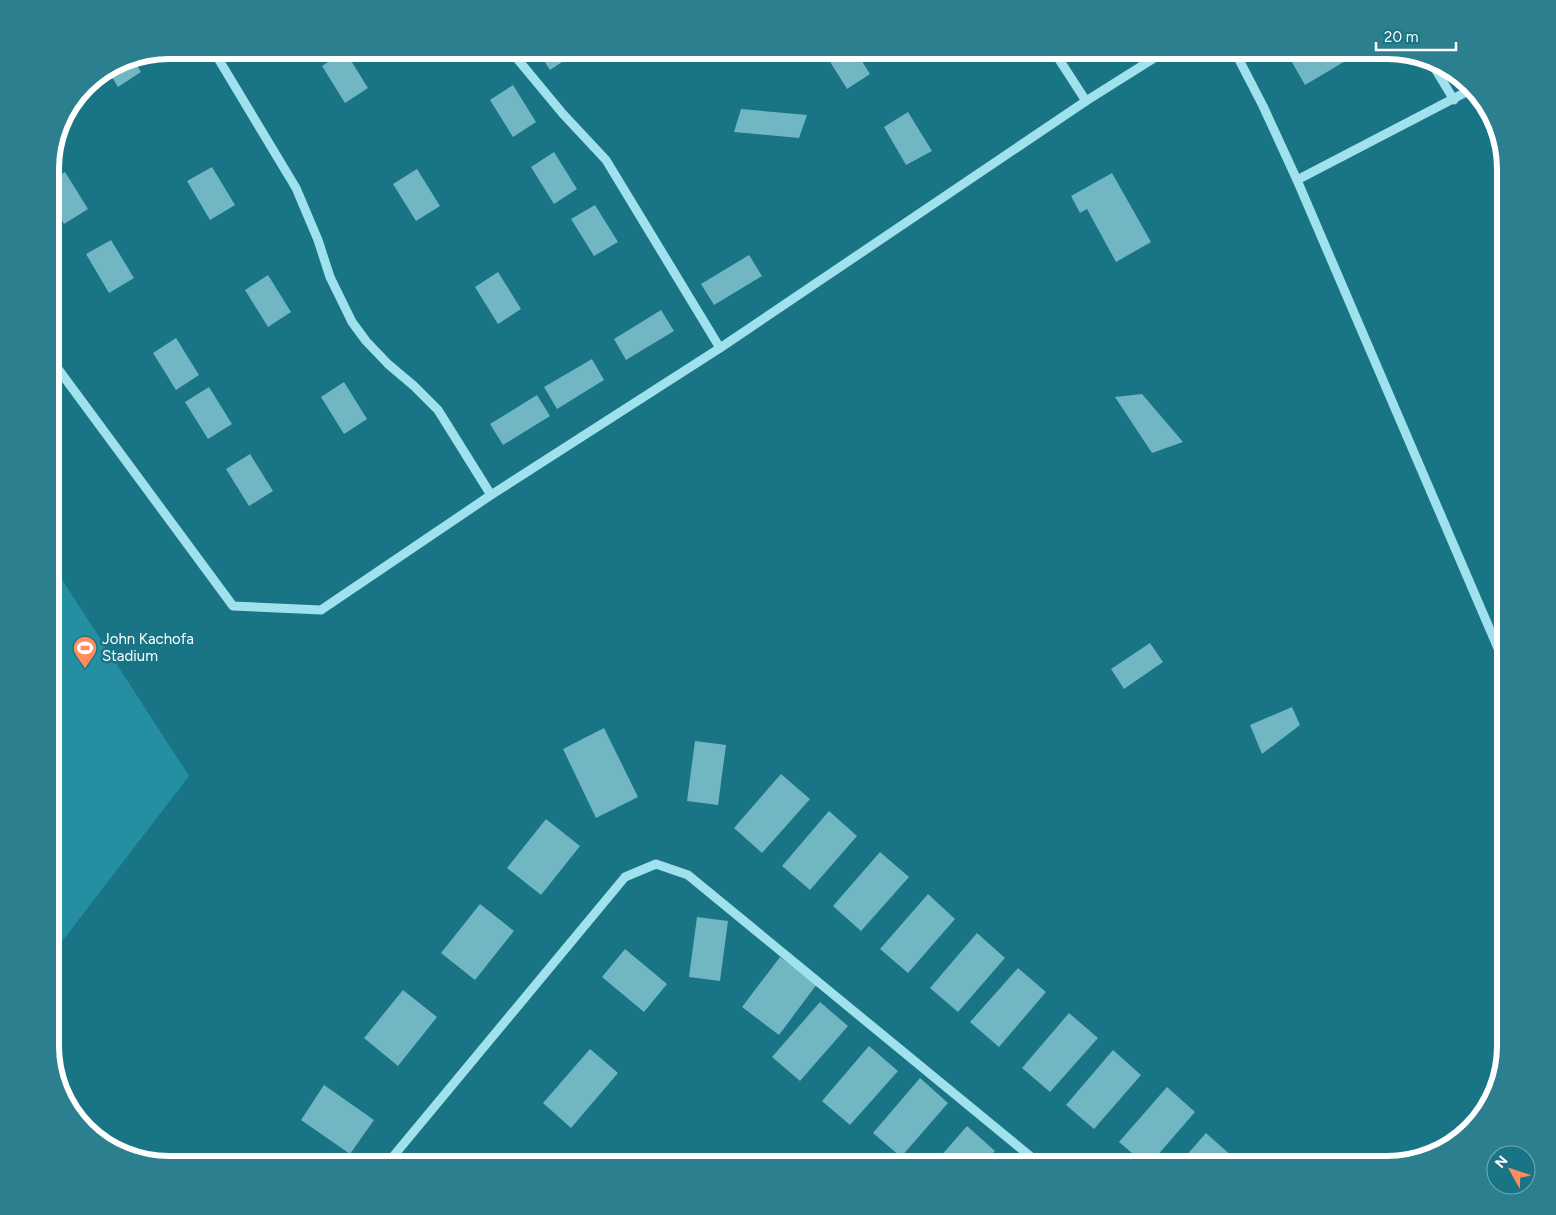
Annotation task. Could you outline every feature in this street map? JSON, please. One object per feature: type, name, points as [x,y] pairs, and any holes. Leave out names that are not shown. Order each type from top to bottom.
[{"type":"street","points":[[218,59],[296,188],[318,240],[330,277],[352,322],[366,342],[438,410],[491,495]]},
{"type":"street","points":[[517,59],[563,114],[606,160],[720,348]]},
{"type":"street","points":[[1059,59],[1086,101]]},
{"type":"street","points":[[59,370],[233,606],[321,610],[491,495],[720,348],[1086,101],[1153,59]]},
{"type":"street","points":[[1239,59],[1263,106],[1297,180],[1497,646]]},
{"type":"street","points":[[1436,70],[1454,100]]},
{"type":"street","points":[[1297,180],[1466,92]]},
{"type":"street","points":[[393,1156],[625,877],[656,864],[688,875],[1030,1156]]},
{"type":"shaded area","name":"John Kachofa Stadium","points":[[59,575],[189,776],[59,945]]},
{"type":"building","points":[[333,59],[350,59],[368,88],[345,103],[322,66]]},
{"type":"building","points":[[543,59],[566,59],[550,70]]},
{"type":"building","points":[[828,59],[861,59],[870,74],[847,89]]},
{"type":"building","points":[[1290,59],[1349,59],[1305,85]]},
{"type":"building","points":[[136,64],[141,72],[118,87],[111,75]]},
{"type":"building","points":[[513,85],[536,122],[513,137],[490,100]]},
{"type":"building","points":[[741,109],[807,115],[799,138],[734,132]]},
{"type":"building","points":[[908,112],[932,151],[906,165],[884,127]]},
{"type":"building","points":[[554,152],[577,189],[554,204],[531,167]]},
{"type":"building","points":[[212,167],[235,205],[210,220],[187,181]]},
{"type":"building","points":[[417,169],[440,206],[416,221],[393,184]]},
{"type":"building","points":[[65,172],[88,209],[64,224],[59,215],[59,176]]},
{"type":"building","points":[[1112,173],[1151,242],[1116,262],[1087,209],[1080,213],[1071,196]]},
{"type":"building","points":[[595,205],[618,242],[594,256],[571,219]]},
{"type":"building","points":[[111,240],[134,278],[109,293],[86,254]]},
{"type":"building","points":[[749,255],[762,276],[714,305],[701,284]]},
{"type":"building","points":[[498,272],[521,309],[498,324],[475,287]]},
{"type":"building","points":[[268,275],[291,312],[268,327],[245,290]]},
{"type":"building","points":[[661,310],[674,331],[626,360],[614,339]]},
{"type":"building","points":[[176,338],[199,375],[176,390],[153,353]]},
{"type":"building","points":[[592,359],[604,380],[557,409],[544,387]]},
{"type":"building","points":[[344,382],[367,419],[344,434],[321,397]]},
{"type":"building","points":[[209,387],[232,424],[208,439],[185,402]]},
{"type":"building","points":[[1142,394],[1183,442],[1152,453],[1115,397]]},
{"type":"building","points":[[537,395],[550,416],[503,445],[490,424]]},
{"type":"building","points":[[250,454],[273,491],[249,506],[226,469]]},
{"type":"building","points":[[1150,643],[1163,662],[1124,689],[1111,669]]},
{"type":"building","points":[[1292,707],[1300,725],[1262,754],[1250,725]]},
{"type":"building","points":[[604,728],[638,797],[596,818],[563,749]]},
{"type":"building","points":[[695,741],[726,745],[718,805],[687,801]]},
{"type":"building","points":[[781,774],[810,799],[762,853],[734,828]]},
{"type":"building","points":[[829,811],[857,836],[810,890],[782,866]]},
{"type":"building","points":[[546,819],[580,846],[541,895],[507,868]]},
{"type":"building","points":[[880,852],[909,877],[861,931],[833,906]]},
{"type":"building","points":[[928,894],[955,919],[908,973],[880,949]]},
{"type":"building","points":[[480,904],[514,931],[475,980],[441,953]]},
{"type":"building","points":[[697,917],[728,921],[720,981],[689,977]]},
{"type":"building","points":[[977,933],[1005,958],[958,1012],[930,988]]},
{"type":"building","points":[[625,949],[667,984],[644,1012],[602,977]]},
{"type":"building","points":[[780,957],[817,984],[779,1035],[742,1007]]},
{"type":"building","points":[[1018,968],[1046,992],[999,1047],[970,1022]]},
{"type":"building","points":[[403,990],[437,1017],[398,1066],[364,1038]]},
{"type":"building","points":[[820,1002],[848,1026],[800,1081],[772,1057]]},
{"type":"building","points":[[1069,1013],[1098,1038],[1050,1092],[1022,1068]]},
{"type":"building","points":[[869,1046],[898,1071],[850,1125],[822,1101]]},
{"type":"building","points":[[590,1049],[618,1073],[571,1128],[543,1103]]},
{"type":"building","points":[[1113,1050],[1141,1075],[1094,1129],[1066,1105]]},
{"type":"building","points":[[920,1078],[948,1103],[902,1156],[873,1133]]},
{"type":"building","points":[[324,1085],[374,1120],[350,1154],[301,1120]]},
{"type":"building","points":[[1167,1087],[1195,1112],[1157,1156],[1135,1156],[1119,1142]]},
{"type":"building","points":[[967,1126],[995,1151],[991,1156],[941,1156]]},
{"type":"building","points":[[1206,1133],[1232,1156],[1186,1156]]},
{"type":"place","name":"John Kachofa Stadium","points":[[85,669]]}]
